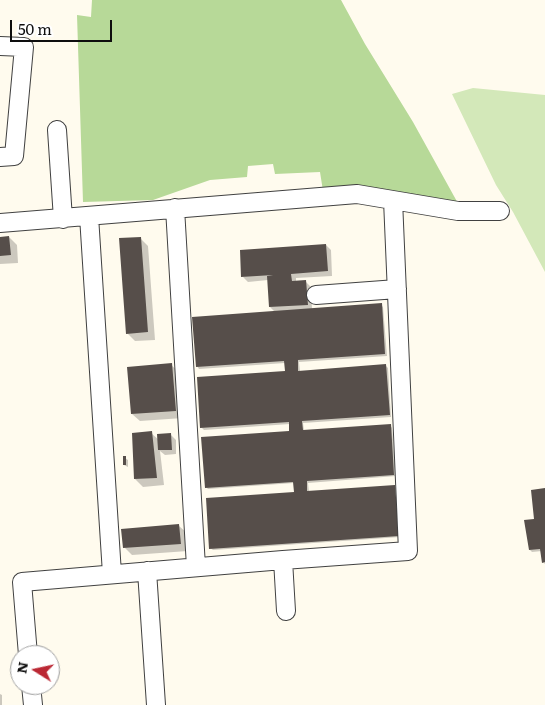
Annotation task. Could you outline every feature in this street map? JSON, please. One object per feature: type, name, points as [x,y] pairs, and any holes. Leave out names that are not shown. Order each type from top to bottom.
[{"type":"lane","points":[[0,46],[24,47],[14,156],[0,157]]},
{"type":"lane","points":[[57,130],[62,219]]},
{"type":"lane","points":[[0,223],[357,194],[458,211],[500,211]]},
{"type":"lane","points":[[27,645],[22,582],[408,551],[393,200]]},
{"type":"lane","points":[[175,208],[196,567]]},
{"type":"lane","points":[[89,216],[112,574]]},
{"type":"lane","points":[[316,295],[397,289]]},
{"type":"lane","points":[[282,560],[286,611]]},
{"type":"lane","points":[[146,571],[156,705]]},
{"type":"green space","points":[[92,0],[341,0],[365,44],[413,122],[460,207],[323,191],[320,172],[275,174],[273,164],[248,166],[247,177],[210,180],[153,200],[83,202],[77,15],[91,17]]},
{"type":"green space","points":[[473,88],[545,95],[545,272],[513,212],[496,185],[452,94]]},
{"type":"building","points":[[9,236],[11,255],[0,256],[0,237]]},
{"type":"building","points":[[141,237],[148,332],[126,334],[119,238]]},
{"type":"building","points":[[326,244],[328,271],[291,274],[292,281],[306,280],[308,305],[269,307],[267,276],[273,275],[241,277],[240,250]]},
{"type":"building","points":[[382,303],[385,354],[298,360],[298,371],[386,364],[390,415],[302,421],[303,430],[391,424],[394,475],[307,481],[307,491],[395,485],[399,536],[209,549],[206,498],[294,492],[293,482],[205,488],[201,437],[289,431],[289,422],[200,428],[197,377],[285,371],[284,361],[196,367],[192,317]]},
{"type":"building","points":[[172,363],[176,411],[131,414],[127,367]]},
{"type":"building","points":[[152,431],[157,478],[134,479],[132,433]]},
{"type":"building","points":[[171,433],[172,450],[158,450],[157,434]]},
{"type":"building","points":[[123,456],[126,456],[126,465],[123,465]]},
{"type":"building","points":[[545,488],[545,562],[542,563],[540,549],[529,550],[524,520],[534,519],[531,490]]},
{"type":"building","points":[[179,524],[181,544],[123,548],[121,529]]}]
